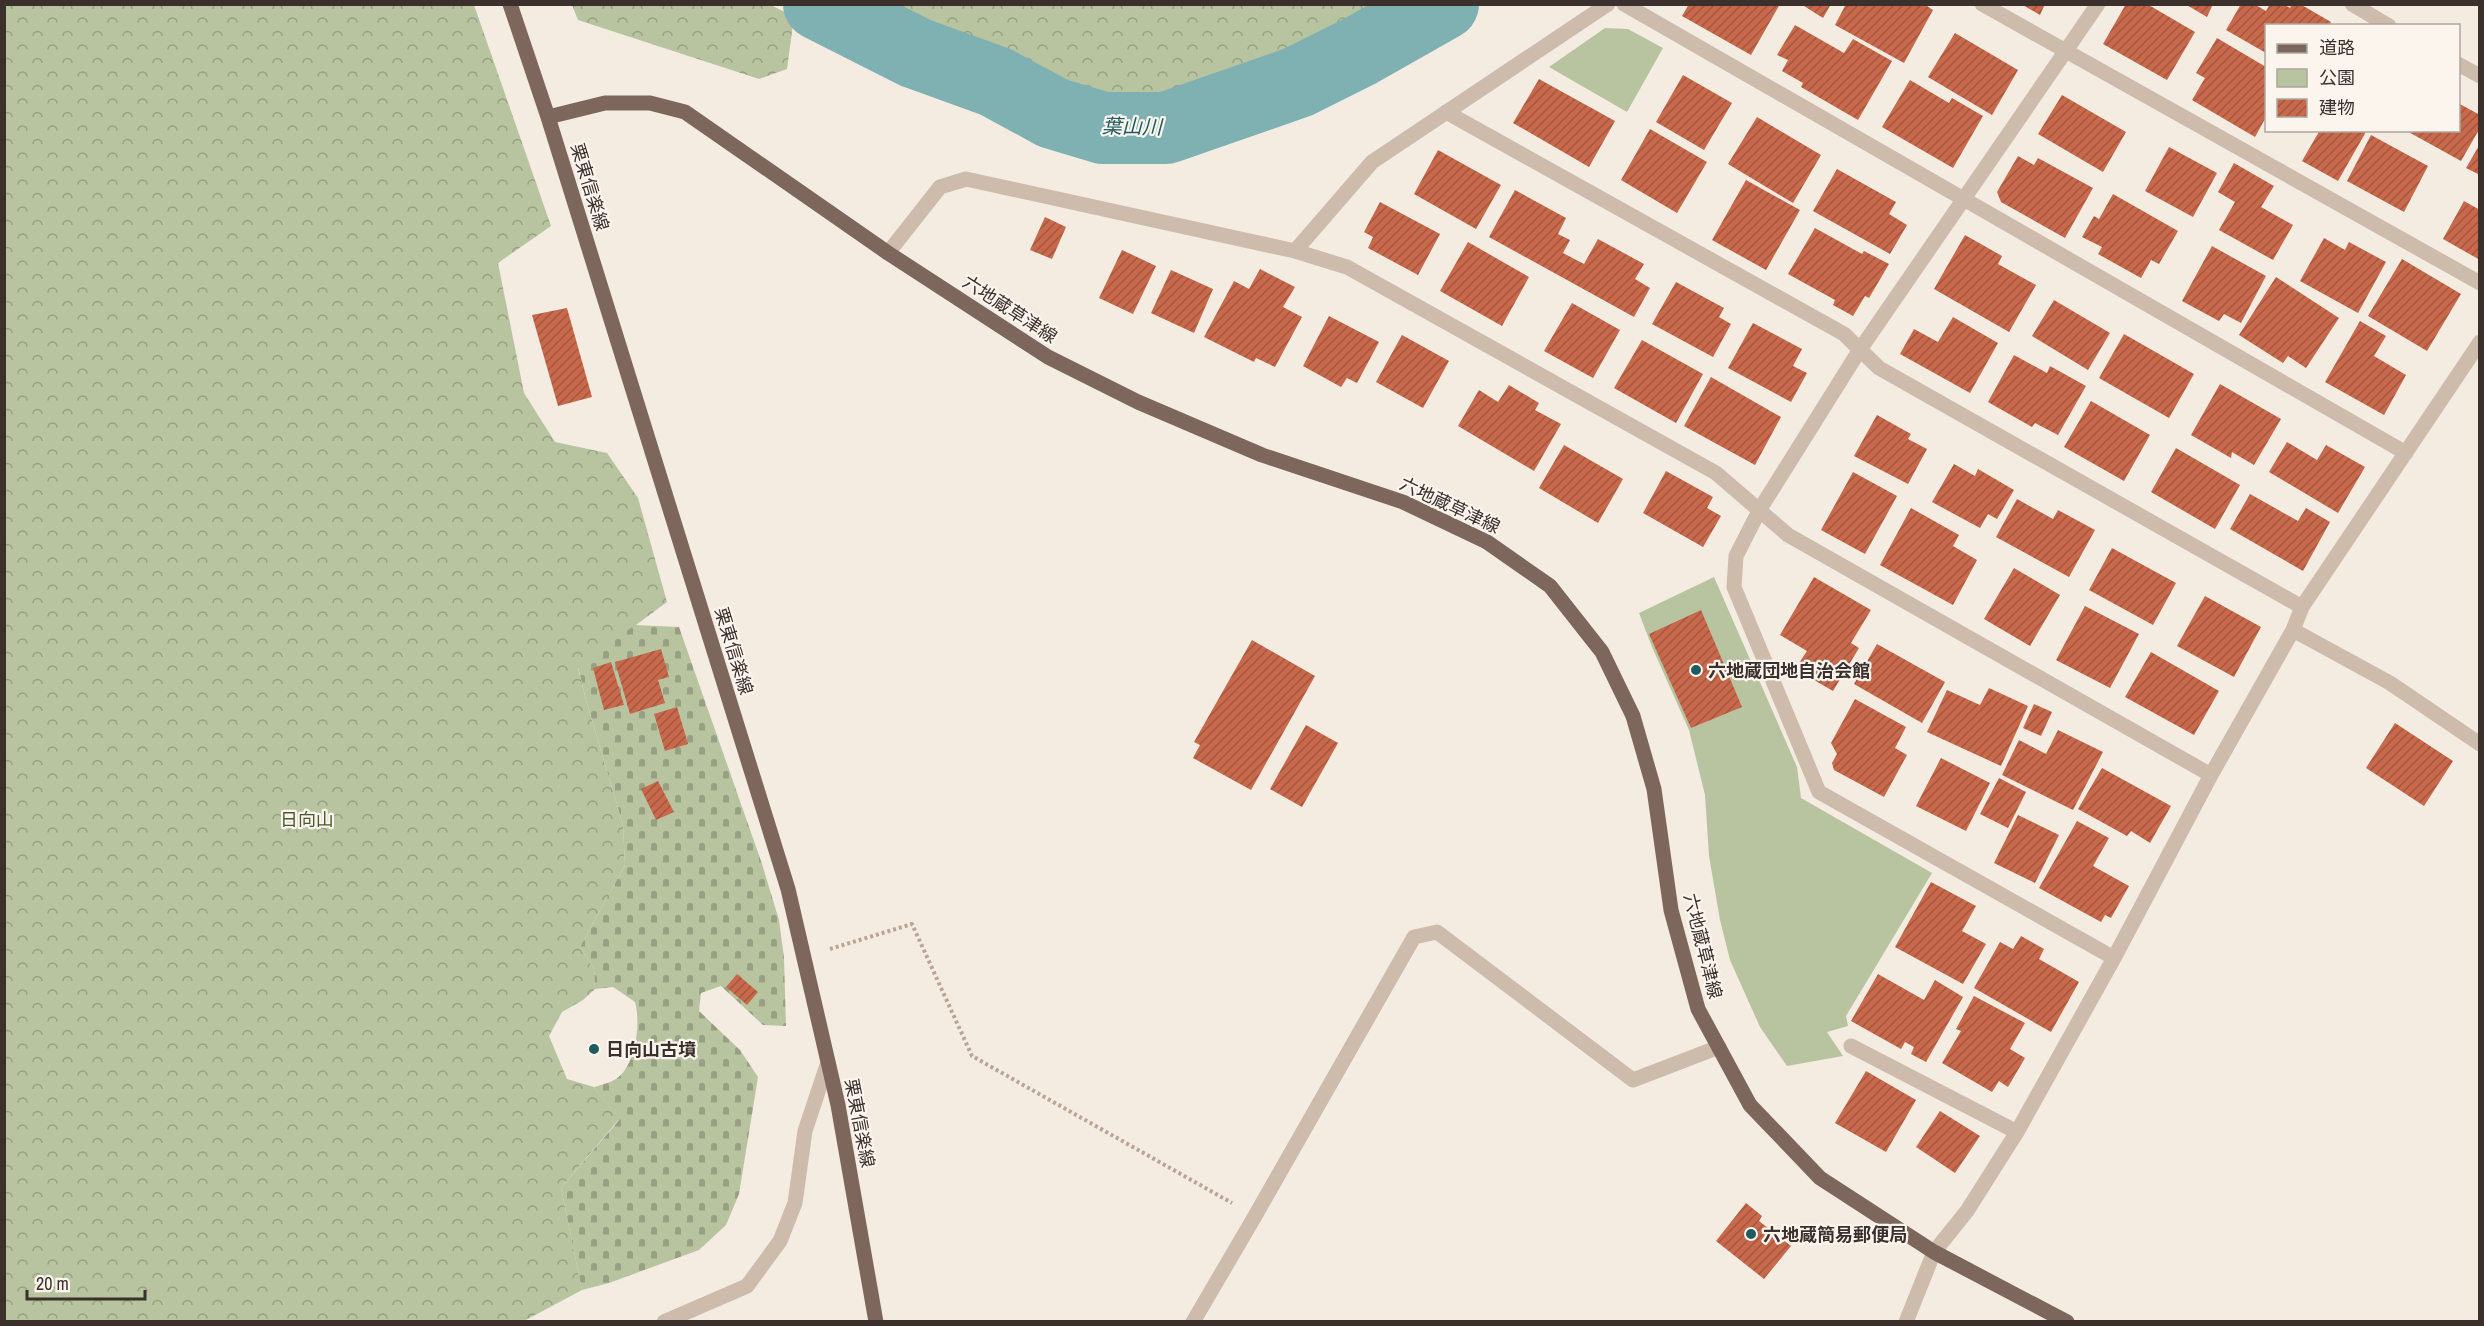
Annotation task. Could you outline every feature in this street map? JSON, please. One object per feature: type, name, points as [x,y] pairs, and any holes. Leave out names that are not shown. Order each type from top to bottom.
[{"type":"main road","name":"栗東信楽線","points":[[510,4],[548,117],[788,889],[838,1105],[876,1322]]},
{"type":"main road","name":"六地蔵草津線","points":[[548,117],[605,103],[650,103],[685,112],[888,253],[1048,357],[1138,402],[1262,455],[1403,502],[1487,542],[1550,586],[1602,652],[1633,716],[1654,789],[1671,910],[1698,1009],[1750,1105],[1820,1178],[1934,1252],[2067,1322]]},
{"type":"street","points":[[1295,251],[1372,162],[1608,4]]},
{"type":"street","points":[[1624,4],[2406,453]]},
{"type":"street","points":[[1982,4],[2480,283]]},
{"type":"street","points":[[2098,4],[1859,351],[1760,509],[1736,556],[1734,587],[1819,792],[2114,958]]},
{"type":"street","points":[[2352,4],[2386,24]]},
{"type":"street","points":[[2460,65],[2480,76]]},
{"type":"street","points":[[1446,112],[1844,334],[1879,368],[2302,607]]},
{"type":"street","points":[[888,253],[940,187],[966,179],[1295,251],[1347,267],[1716,472],[1788,534],[2211,775]]},
{"type":"street","points":[[1906,1322],[1934,1252],[1967,1211],[2018,1132],[2211,775],[2293,630],[2302,607],[2480,342]]},
{"type":"street","points":[[2293,630],[2390,683],[2480,744]]},
{"type":"street","points":[[1193,1322],[1414,937],[1437,932],[1633,1080],[1719,1047]]},
{"type":"street","points":[[1851,1046],[2018,1132]]},
{"type":"street","points":[[664,1322],[747,1286],[780,1241],[795,1203],[805,1131],[828,1062]]},
{"type":"path","points":[[804,957],[912,924],[972,1056],[1255,1216]]},
{"type":"green space","name":"日向山","points":[[5,5],[474,5],[551,226],[498,263],[524,393],[555,442],[607,453],[638,498],[667,602],[578,668],[623,825],[625,865],[580,947],[594,969],[595,989],[583,1000],[562,1012],[549,1036],[567,1079],[594,1087],[619,1119],[561,1188],[582,1290],[524,1321],[5,1322]]},
{"type":"green space","points":[[572,5],[771,5],[794,17],[787,69],[759,79],[578,20]]},
{"type":"green space","points":[[883,5],[1403,5],[1214,99],[1131,102],[1004,58]]},
{"type":"green space","points":[[1605,28],[1628,29],[1663,48],[1627,112],[1549,67]]},
{"type":"green space","points":[[1714,577],[1797,767],[1801,798],[1932,873],[1846,1016],[1848,1026],[1827,1032],[1843,1056],[1787,1066],[1760,1027],[1730,960],[1720,920],[1709,856],[1705,795],[1689,730],[1639,613]]},
{"type":"green space","points":[[635,625],[679,627],[762,864],[779,920],[784,958],[786,1026],[763,1025],[721,986],[701,993],[699,1011],[740,1050],[758,1077],[739,1194],[726,1225],[699,1250],[609,1283],[582,1290],[561,1188],[619,1120],[594,1087],[616,1079],[623,1073],[635,1044],[637,1011],[635,1002],[613,987],[595,989],[594,969],[580,947],[625,865],[623,825],[578,667]]},
{"type":"building","points":[[1689,4],[1780,4],[1751,55],[1682,16]]},
{"type":"building","points":[[1801,4],[1831,4],[1823,18]]},
{"type":"building","points":[[1846,4],[1924,4],[1933,10],[1904,63],[1835,25]]},
{"type":"building","points":[[2021,4],[2045,4],[2040,15]]},
{"type":"building","points":[[2126,4],[2147,4],[2195,32],[2167,80],[2103,44]]},
{"type":"building","points":[[2185,4],[2213,4],[2207,17]]},
{"type":"building","points":[[2241,4],[2254,4],[2266,11],[2270,4],[2283,4],[2290,8],[2292,4],[2300,4],[2331,22],[2330,24],[2265,24],[2265,52],[2226,30]]},
{"type":"building","points":[[1795,25],[1844,53],[1853,39],[1892,61],[1858,120],[1801,87],[1803,83],[1782,71],[1788,60],[1777,55]]},
{"type":"building","points":[[1955,33],[2018,70],[1992,115],[1928,77]]},
{"type":"building","points":[[2217,38],[2265,66],[2265,119],[2255,137],[2192,100],[2205,78],[2196,73]]},
{"type":"building","points":[[1683,75],[1732,103],[1704,150],[1656,122]]},
{"type":"building","points":[[1539,79],[1615,121],[1589,167],[1513,123]]},
{"type":"building","points":[[1910,80],[1949,103],[1952,98],[1983,116],[1953,168],[1882,127]]},
{"type":"building","points":[[2062,95],[2126,132],[2103,172],[2038,134]]},
{"type":"building","points":[[2460,104],[2480,115],[2480,128],[2461,161],[2409,132],[2460,132]]},
{"type":"building","points":[[1757,117],[1821,155],[1793,203],[1728,164]]},
{"type":"building","points":[[1650,129],[1707,162],[1677,213],[1621,180]]},
{"type":"building","points":[[2319,132],[2366,132],[2338,181],[2302,161]]},
{"type":"building","points":[[2371,135],[2428,166],[2404,212],[2347,181]]},
{"type":"building","points":[[2480,144],[2480,175],[2466,168]]},
{"type":"building","points":[[2169,147],[2217,173],[2193,217],[2145,191]]},
{"type":"building","points":[[1438,150],[1501,185],[1476,229],[1414,194]]},
{"type":"building","points":[[2018,156],[2034,165],[2038,158],[2093,188],[2065,238],[2001,202],[1997,192]]},
{"type":"building","points":[[2234,163],[2274,186],[2261,207],[2293,225],[2273,260],[2219,230],[2235,202],[2218,192]]},
{"type":"building","points":[[1837,169],[1896,202],[1889,214],[1907,225],[1890,254],[1813,211]]},
{"type":"building","points":[[1746,180],[1800,210],[1766,270],[1712,240]]},
{"type":"building","points":[[1515,190],[1566,218],[1558,234],[1570,240],[1563,253],[1584,264],[1598,239],[1644,264],[1635,279],[1650,288],[1634,317],[1489,237]]},
{"type":"building","points":[[2113,194],[2178,231],[2159,264],[2151,260],[2141,278],[2098,254],[2102,247],[2082,237],[2094,216],[2099,219]]},
{"type":"building","points":[[2464,201],[2480,210],[2480,260],[2443,239]]},
{"type":"building","points":[[1380,202],[1440,234],[1418,275],[1368,248],[1373,237],[1364,232]]},
{"type":"building","points":[[1045,217],[1066,227],[1052,259],[1030,250]]},
{"type":"building","points":[[1815,228],[1862,254],[1864,251],[1889,264],[1869,298],[1865,296],[1853,316],[1833,305],[1835,300],[1788,274]]},
{"type":"building","points":[[1965,235],[2002,256],[1998,264],[2036,285],[2009,332],[1934,289]]},
{"type":"building","points":[[2324,238],[2345,250],[2349,242],[2386,262],[2358,313],[2300,281]]},
{"type":"building","points":[[1468,242],[1529,277],[1502,326],[1440,291]]},
{"type":"building","points":[[2212,246],[2266,276],[2241,323],[2224,314],[2219,321],[2182,301]]},
{"type":"building","points":[[1122,250],[1156,266],[1133,314],[1099,298]]},
{"type":"building","points":[[2402,259],[2461,294],[2427,351],[2368,316]]},
{"type":"building","points":[[1260,269],[1295,287],[1283,307],[1302,317],[1275,367],[1256,358],[1254,362],[1204,337],[1234,281],[1249,289]]},
{"type":"building","points":[[1171,270],[1213,289],[1194,333],[1151,313]]},
{"type":"building","points":[[2276,277],[2339,318],[2306,368],[2288,356],[2283,363],[2239,335]]},
{"type":"building","points":[[1676,282],[1724,308],[1719,317],[1731,324],[1713,357],[1652,324]]},
{"type":"building","points":[[2054,300],[2110,333],[2088,370],[2032,336]]},
{"type":"building","points":[[1572,303],[1620,330],[1593,378],[1544,351]]},
{"type":"building","points":[[567,308],[592,397],[558,406],[532,315]]},
{"type":"building","points":[[1329,316],[1379,342],[1357,383],[1347,378],[1341,387],[1303,366]]},
{"type":"building","points":[[1953,317],[1998,343],[1970,393],[1900,354],[1914,329],[1938,342]]},
{"type":"building","points":[[2360,321],[2386,336],[2374,356],[2406,375],[2384,415],[2325,382]]},
{"type":"building","points":[[1753,323],[1802,349],[1793,366],[1807,373],[1791,402],[1728,368]]},
{"type":"building","points":[[2124,334],[2194,374],[2169,418],[2099,378]]},
{"type":"building","points":[[1402,335],[1449,361],[1423,408],[1376,382]]},
{"type":"building","points":[[1642,340],[1703,374],[1676,423],[1614,388]]},
{"type":"building","points":[[2014,355],[2047,373],[2050,366],[2086,386],[2058,435],[2035,423],[2032,427],[1988,402]]},
{"type":"building","points":[[1711,377],[1781,417],[1755,465],[1684,426]]},
{"type":"building","points":[[2220,384],[2281,419],[2254,465],[2232,452],[2231,458],[2191,435]]},
{"type":"building","points":[[1509,385],[1539,403],[1535,410],[1561,424],[1534,471],[1458,426],[1479,390],[1498,402]]},
{"type":"building","points":[[2091,401],[2150,435],[2124,481],[2064,447]]},
{"type":"building","points":[[1877,415],[1911,434],[1908,439],[1927,449],[1908,484],[1854,456]]},
{"type":"building","points":[[2287,442],[2317,460],[2326,445],[2365,467],[2338,513],[2269,472]]},
{"type":"building","points":[[1564,445],[1623,479],[1598,523],[1539,488]]},
{"type":"building","points":[[2176,448],[2240,485],[2215,529],[2151,492]]},
{"type":"building","points":[[1954,464],[1975,476],[1978,469],[2014,490],[1997,519],[1988,514],[1980,528],[1932,502]]},
{"type":"building","points":[[1666,471],[1713,497],[1707,508],[1721,516],[1703,547],[1643,513]]},
{"type":"building","points":[[1853,472],[1897,496],[1865,554],[1821,530]]},
{"type":"building","points":[[2250,494],[2298,521],[2306,508],[2330,522],[2303,571],[2230,529]]},
{"type":"building","points":[[2017,499],[2053,519],[2058,510],[2095,530],[2069,577],[1996,537]]},
{"type":"building","points":[[1911,508],[1959,535],[1953,546],[1977,560],[1953,605],[1880,565]]},
{"type":"building","points":[[2112,548],[2176,583],[2153,625],[2089,590]]},
{"type":"building","points":[[2014,568],[2060,595],[2030,646],[1984,619]]},
{"type":"building","points":[[1814,577],[1871,610],[1851,643],[1859,648],[1833,691],[1795,669],[1807,651],[1780,635]]},
{"type":"building","points":[[2205,596],[2261,627],[2234,677],[2177,646]]},
{"type":"building","points":[[2085,606],[2139,634],[2110,688],[2056,660]]},
{"type":"building","name":"六地蔵団地自治会館","points":[[1701,610],[1742,707],[1691,728],[1649,634]]},
{"type":"building","points":[[1252,640],[1315,676],[1251,790],[1193,758],[1200,745],[1194,742]]},
{"type":"building","points":[[1877,644],[1945,682],[1922,723],[1854,684]]},
{"type":"building","points":[[661,649],[669,677],[658,680],[665,703],[630,714],[615,662]]},
{"type":"building","points":[[2151,652],[2219,691],[2194,735],[2125,697]]},
{"type":"building","points":[[611,662],[624,705],[604,710],[593,668]]},
{"type":"building","points":[[1989,688],[2028,706],[2001,766],[1927,732],[1947,690],[1980,705]]},
{"type":"building","points":[[1855,699],[1906,727],[1895,748],[1907,755],[1884,797],[1834,770],[1832,763],[1837,754],[1831,743]]},
{"type":"building","points":[[2034,704],[2052,712],[2041,736],[2023,728]]},
{"type":"building","points":[[677,707],[688,744],[665,751],[654,714]]},
{"type":"building","points":[[2395,723],[2453,761],[2424,806],[2366,768]]},
{"type":"building","points":[[1306,725],[1338,743],[1302,807],[1270,789]]},
{"type":"building","points":[[2058,730],[2103,752],[2073,810],[2002,775],[2019,740],[2046,754]]},
{"type":"building","points":[[1941,758],[1990,783],[1966,831],[1916,806]]},
{"type":"building","points":[[2102,768],[2171,806],[2150,843],[2131,831],[2127,836],[2078,809]]},
{"type":"building","points":[[1999,778],[2026,792],[2008,828],[1980,814]]},
{"type":"building","points":[[658,781],[674,812],[656,820],[641,789]]},
{"type":"building","points":[[2018,815],[2059,835],[2035,883],[1994,863]]},
{"type":"building","points":[[2077,821],[2109,838],[2093,866],[2129,886],[2111,918],[2105,915],[2101,922],[2039,888]]},
{"type":"building","points":[[1931,882],[1976,906],[1962,931],[1986,944],[1963,984],[1895,947]]},
{"type":"building","points":[[2021,936],[2044,949],[2039,959],[2079,982],[2051,1032],[1974,988],[2000,942],[2013,949]]},
{"type":"building","points":[[737,974],[758,992],[747,1005],[726,987]]},
{"type":"building","points":[[1878,974],[1924,1000],[1935,980],[1963,997],[1926,1062],[1911,1054],[1914,1047],[1905,1042],[1901,1049],[1851,1021]]},
{"type":"building","points":[[1974,996],[2025,1023],[2010,1049],[2025,1058],[2008,1087],[1999,1081],[1992,1092],[1942,1063],[1961,1031],[1956,1029]]},
{"type":"building","points":[[1866,1071],[1916,1100],[1886,1152],[1835,1123]]},
{"type":"building","points":[[1940,1111],[1980,1136],[1955,1173],[1916,1147]]},
{"type":"building","points":[[1746,1203],[1762,1216],[1759,1221],[1791,1246],[1764,1279],[1716,1241]]},
{"type":"waterway","name":"葉山川","points":[[819,4],[916,53],[996,82],[1053,113],[1103,128],[1166,128],[1298,82],[1360,51],[1443,4]]},
{"type":"place","name":"六地蔵団地自治会館","points":[[1696,670]]},
{"type":"place","name":"日向山古墳","points":[[594,1049]]},
{"type":"place","name":"六地蔵簡易郵便局","points":[[1751,1234]]}]
